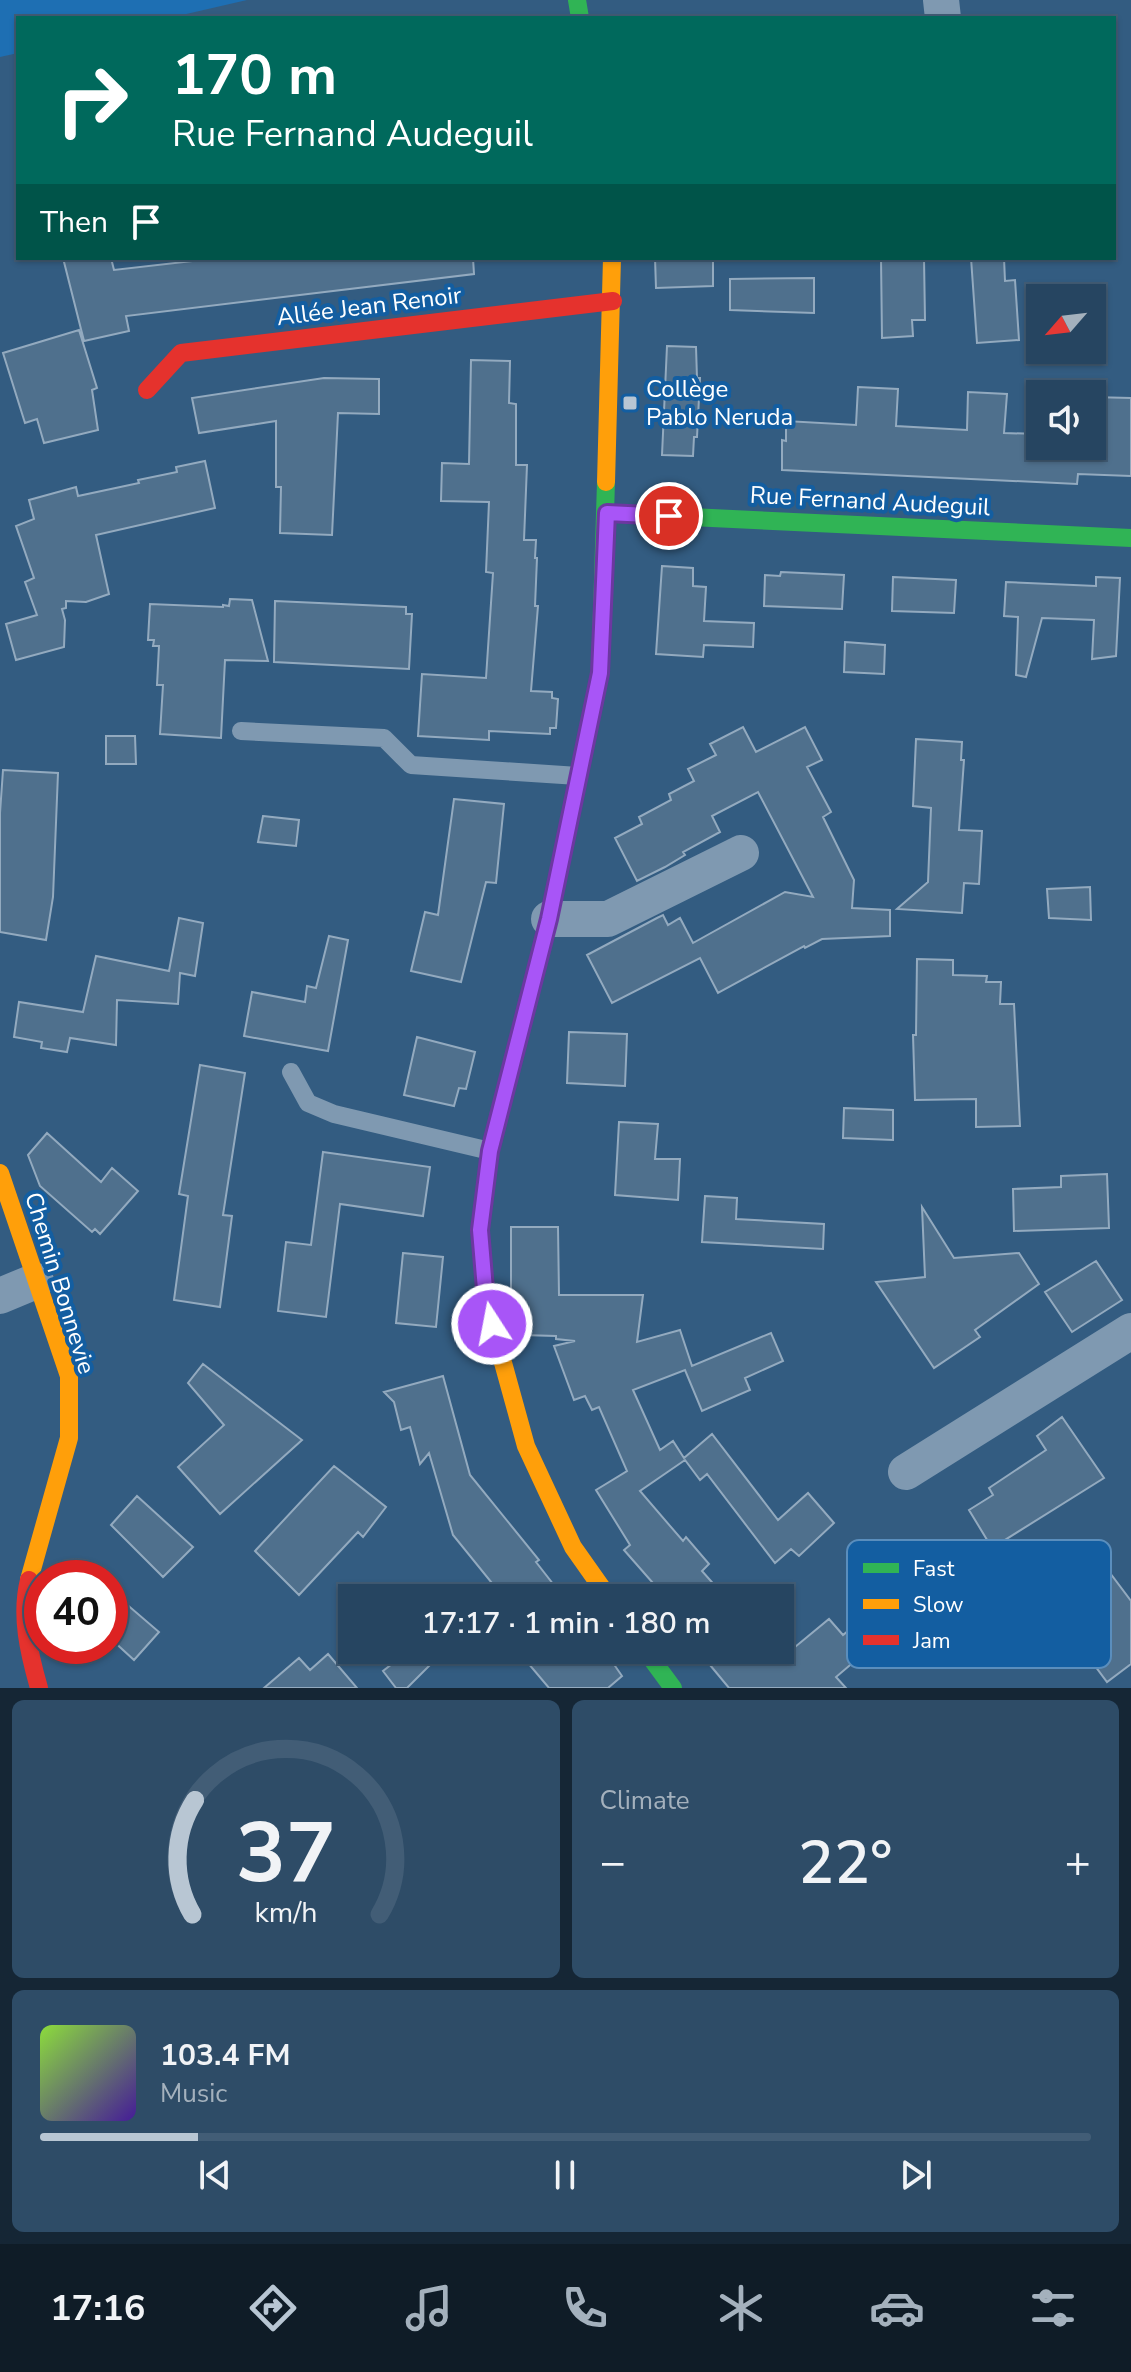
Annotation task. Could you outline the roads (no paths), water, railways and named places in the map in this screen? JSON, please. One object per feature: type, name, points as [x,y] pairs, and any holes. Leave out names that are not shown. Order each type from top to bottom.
[{"type":"street","points":[[599,1584],[573,1547],[526,1446],[486,1301],[480,1230],[490,1151],[549,919],[600,673],[612,260]]},
{"type":"street","name":"Allée Jean Renoir","points":[[147,390],[181,353],[613,301]]},
{"type":"street","name":"Rue Fernand Audeguil","points":[[607,513],[1131,538]]},
{"type":"street","points":[[549,919],[608,919],[741,853]]},
{"type":"street","name":"Chemin Bonnevie","points":[[0,1173],[69,1376],[69,1438],[25,1595],[27,1646],[39,1688]]},
{"type":"street","points":[[0,1296],[36,1281]]},
{"type":"street","points":[[906,1472],[1131,1331]]},
{"type":"street","points":[[655,1664],[673,1688]]},
{"type":"lane","points":[[241,731],[384,738],[411,765],[578,776]]},
{"type":"lane","points":[[291,1072],[308,1103],[334,1114],[490,1151]]},
{"type":"place","name":"Collège Pablo Neruda","points":[[630,403]]}]
